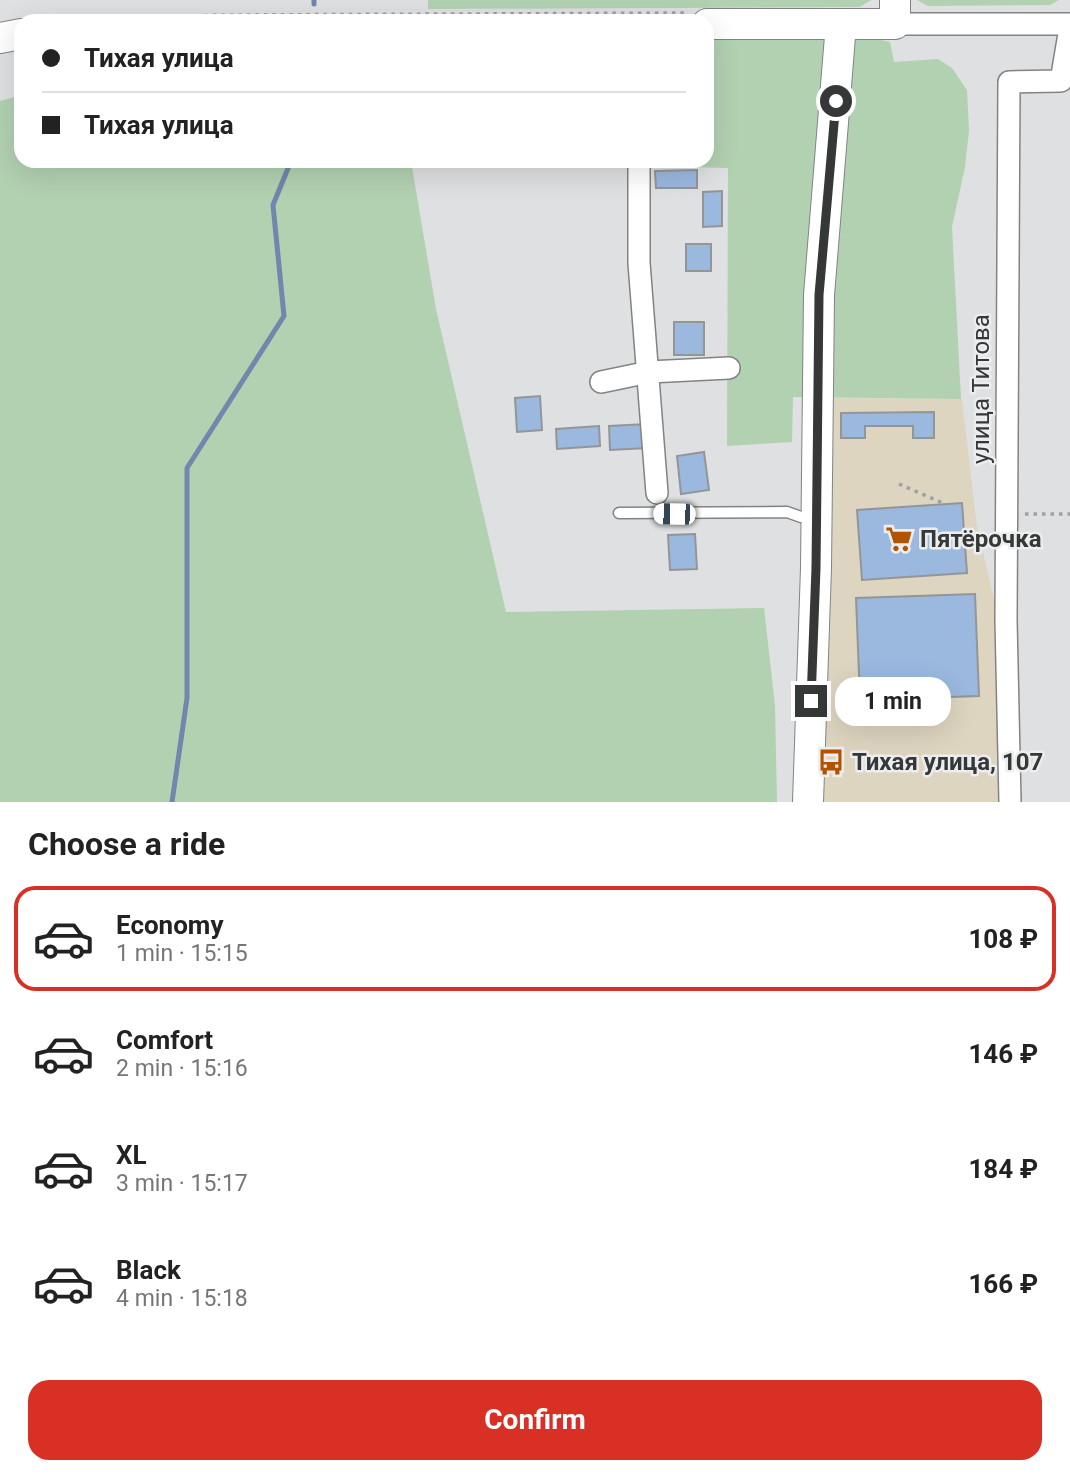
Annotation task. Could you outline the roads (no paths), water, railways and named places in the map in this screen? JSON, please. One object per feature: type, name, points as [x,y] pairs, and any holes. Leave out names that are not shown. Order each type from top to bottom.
[{"type":"street","points":[[714,19],[841,24],[895,12],[1070,26]]},
{"type":"street","points":[[808,802],[819,295],[841,24]]},
{"type":"street","name":"улица Титова","points":[[1010,802],[1007,500],[1009,82],[1062,81],[1070,26]]},
{"type":"street","points":[[639,168],[639,263],[657,493]]},
{"type":"street","points":[[601,382],[649,372],[729,368]]},
{"type":"lane","points":[[619,513],[787,512],[815,518]]},
{"type":"waterway","points":[[172,802],[187,698],[187,468],[284,316],[273,205],[288,168]]},
{"type":"place","name":"Пятёрочка","points":[[899,539]]},
{"type":"place","name":"Тихая улица, 107","points":[[831,762]]}]
